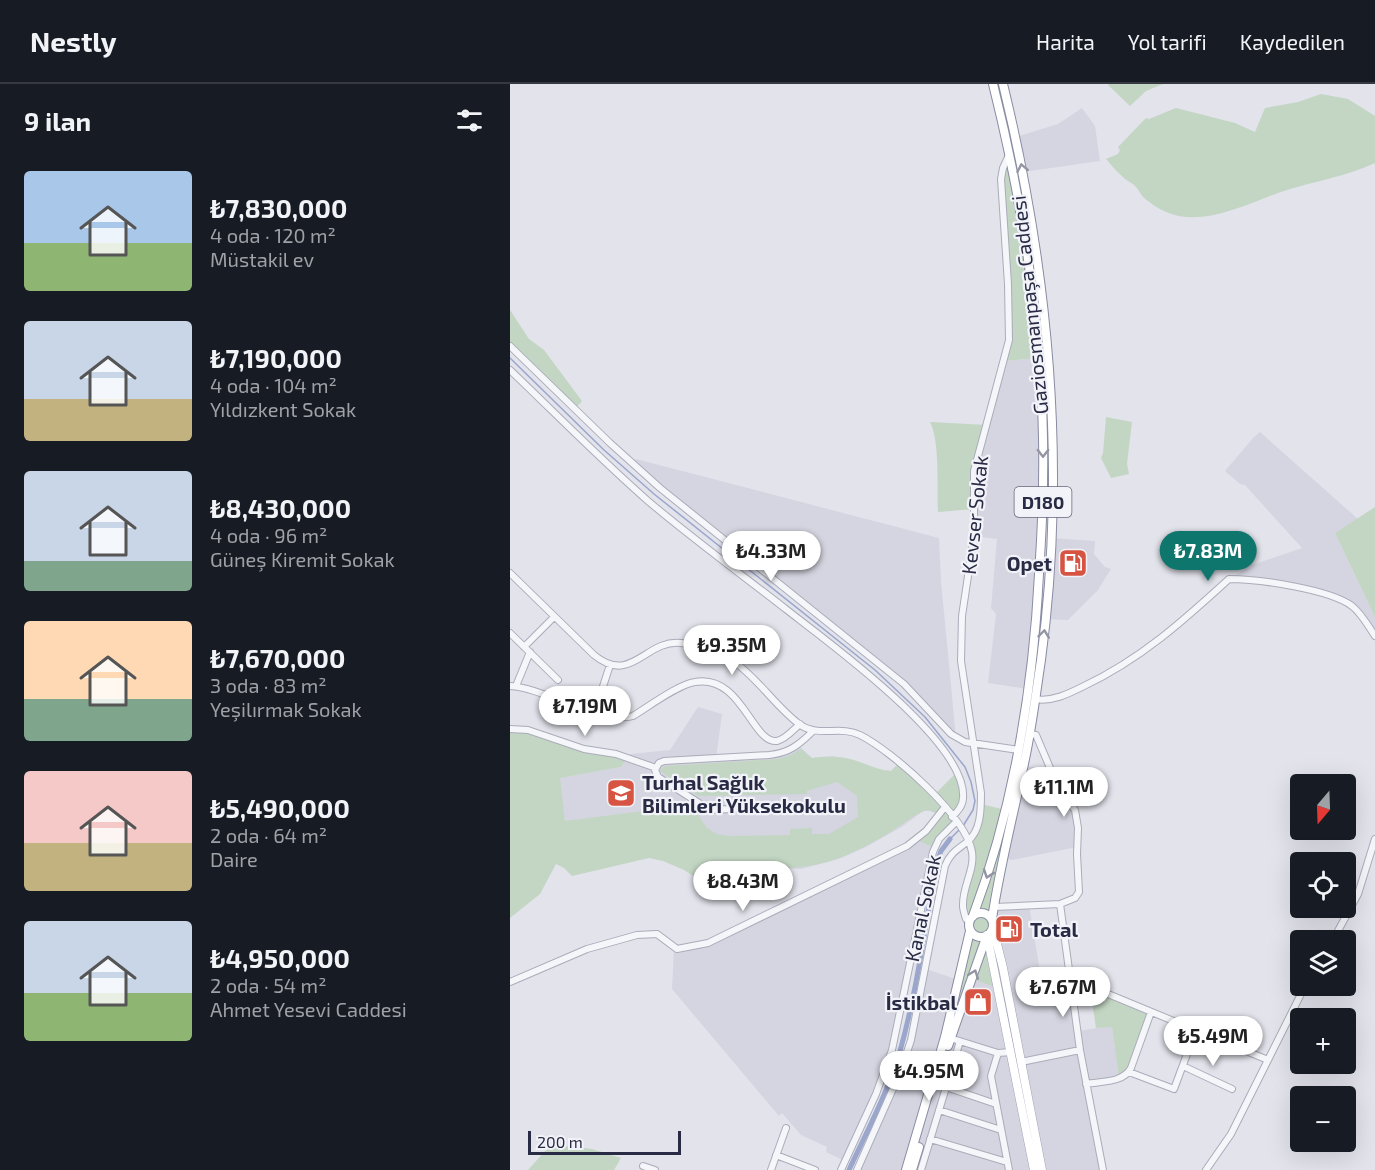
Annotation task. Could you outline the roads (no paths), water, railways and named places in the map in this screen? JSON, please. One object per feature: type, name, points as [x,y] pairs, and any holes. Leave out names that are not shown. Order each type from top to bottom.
[{"type":"highway","name":"Gaziosmanpaşa Caddesi","points":[[906,1170],[945,1037],[971,918],[1002,832],[1018,750],[1037,618],[1042,535],[1043,436],[1039,358],[1020,203],[993,84]]},
{"type":"highway","name":"Gaziosmanpaşa Caddesi","points":[[991,927],[1030,734],[1046,619],[1053,436],[1046,328],[1035,238],[1019,151],[1003,84]]},
{"type":"highway","points":[[970,931],[978,937],[991,927],[981,912],[971,918]]},
{"type":"highway","name":"D180","points":[[912,1170],[950,1038],[991,927]]},
{"type":"main road","name":"Gaziosmanpaşa Caddesi","points":[[991,927],[1011,1052],[1034,1170]]},
{"type":"main road","name":"Gaziosmanpaşa Caddesi","points":[[991,927],[1003,968],[1042,1170]]},
{"type":"street","name":"Kevser Sokak","points":[[969,841],[979,824],[981,804],[960,642],[974,536],[974,471],[1010,340],[1001,179],[1010,153]]},
{"type":"street","points":[[510,346],[660,488],[904,684],[951,734],[965,742],[1018,750]]},
{"type":"street","points":[[510,370],[649,501],[870,676],[920,722],[950,760],[960,783],[963,799],[955,821]]},
{"type":"street","points":[[510,573],[594,655],[610,665],[623,666],[668,644],[680,643],[721,655],[737,664],[800,724],[813,731],[845,731],[861,735],[920,779],[945,807],[969,841],[973,860],[963,905],[966,919],[971,918]]},
{"type":"street","points":[[1035,699],[1046,701],[1069,693],[1118,669],[1160,640],[1229,579],[1262,580],[1339,599],[1358,611],[1375,636]]},
{"type":"street","points":[[524,647],[554,617]]},
{"type":"street","points":[[510,633],[558,680]]},
{"type":"street","points":[[530,652],[513,686],[546,694],[595,711],[628,717],[685,685],[702,681],[714,683],[727,690],[742,705],[758,729],[768,739],[776,741],[784,738],[800,724]]},
{"type":"street","points":[[595,711],[610,665]]},
{"type":"street","points":[[510,729],[533,731],[589,750],[616,754],[656,768]]},
{"type":"street","points":[[813,731],[795,748],[785,753],[664,761],[656,768],[658,777],[710,810],[814,806]]},
{"type":"street","points":[[994,907],[1060,904],[1075,898],[1079,892],[1078,828],[1073,806],[1059,789],[1036,735],[1030,734]]},
{"type":"street","points":[[510,982],[587,949],[637,935],[657,934],[677,949],[708,943],[907,846],[926,831],[945,807]]},
{"type":"street","name":"Kanal Sokak","points":[[841,1170],[876,1094],[892,1050],[934,848],[955,821]]},
{"type":"street","points":[[1338,930],[1358,894],[1375,839]]},
{"type":"street","points":[[857,1170],[900,1073],[911,1040],[945,866],[952,853],[969,841]]},
{"type":"street","points":[[1060,904],[1080,1050],[1103,1170]]},
{"type":"street","points":[[1071,985],[1096,989],[1268,1060]]},
{"type":"street","points":[[1206,1170],[1231,1134],[1300,996]]},
{"type":"street","points":[[1086,1084],[1119,1079],[1129,1072],[1150,1012]]},
{"type":"street","points":[[1129,1072],[1174,1089],[1196,1030]]},
{"type":"street","points":[[950,1038],[998,1053],[1011,1052]]},
{"type":"street","points":[[921,1170],[960,1041]]},
{"type":"street","points":[[1021,1062],[1080,1050]]},
{"type":"street","points":[[998,1053],[991,1076],[1009,1170]]},
{"type":"street","points":[[1183,1066],[1232,1089]]},
{"type":"street","points":[[946,1087],[996,1104]]},
{"type":"street","points":[[939,1110],[1001,1130]]},
{"type":"street","points":[[771,1170],[786,1128]]},
{"type":"street","points":[[930,1139],[1007,1162]]},
{"type":"street","points":[[776,1155],[815,1170]]},
{"type":"street","points":[[643,1166],[655,1170]]},
{"type":"waterway","points":[[510,358],[604,450],[654,494],[875,670],[925,717],[965,767],[971,782],[975,801],[973,810],[963,826]]},
{"type":"waterway","points":[[950,839],[960,829]]},
{"type":"waterway","points":[[849,1170],[883,1096],[900,1051],[916,982],[936,865],[941,851],[950,839]]},
{"type":"place","name":"Opet","points":[[1073,563]]},
{"type":"place","name":"Turhal Sağlık Bilimleri Yüksekokulu","points":[[621,793]]},
{"type":"place","name":"Total","points":[[1009,929]]},
{"type":"place","name":"İstikbal","points":[[978,1002]]}]
